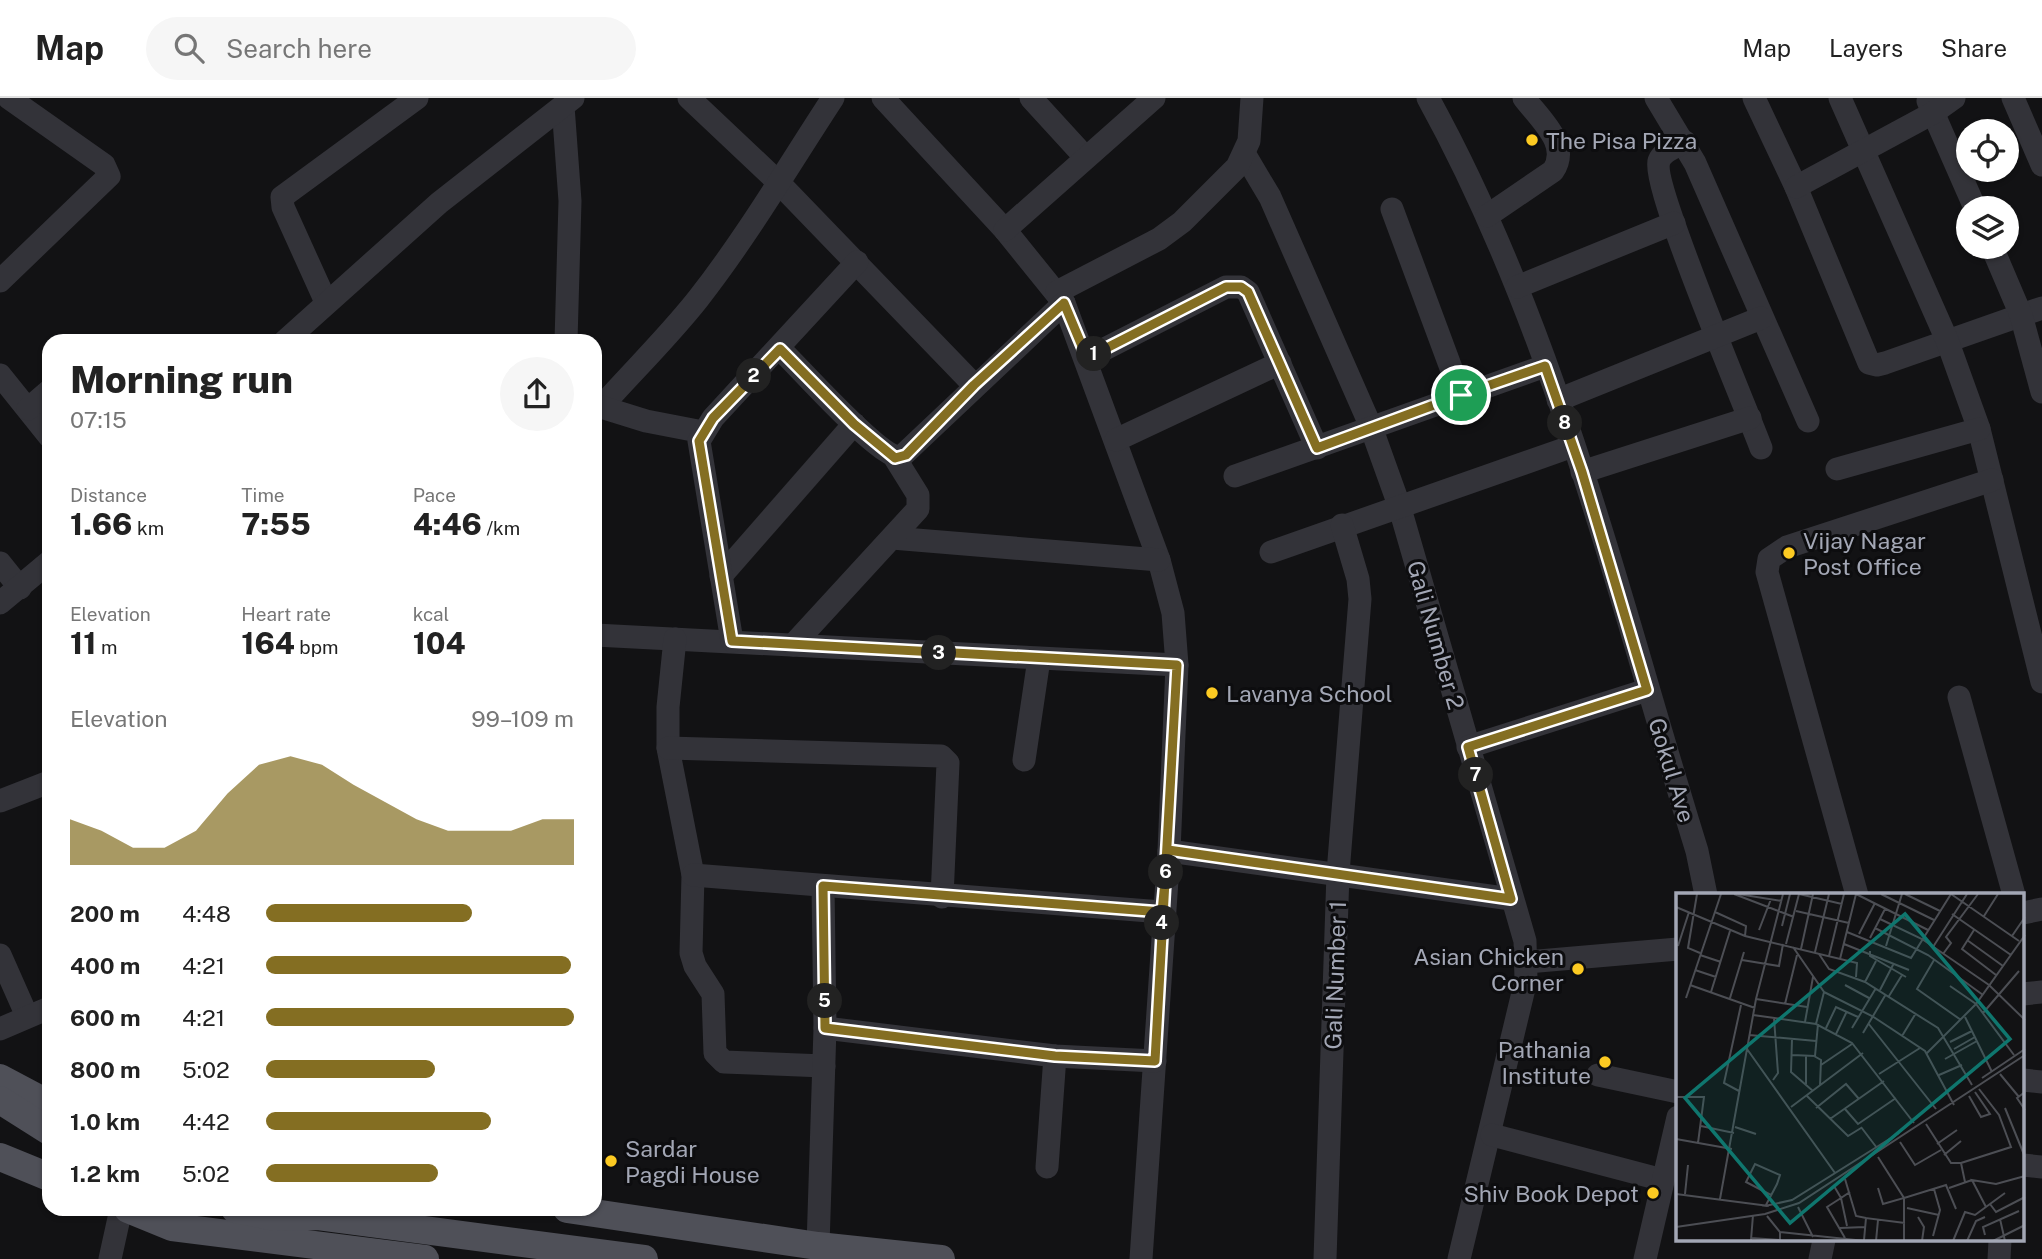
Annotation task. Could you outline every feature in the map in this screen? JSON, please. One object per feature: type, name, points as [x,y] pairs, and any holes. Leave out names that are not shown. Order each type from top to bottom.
[{"type":"main road","points":[[0,1078],[42,1100]]},
{"type":"main road","points":[[0,1100],[42,1127]]},
{"type":"main road","points":[[0,1139],[42,1154]]},
{"type":"main road","points":[[0,1157],[42,1174]]},
{"type":"main road","points":[[602,1214],[818,1246],[941,1259]]},
{"type":"main road","points":[[145,1216],[172,1227],[414,1258]]},
{"type":"main road","points":[[327,1216],[363,1223],[643,1259]]},
{"type":"street","points":[[0,281],[109,176],[104,165],[9,98]]},
{"type":"street","points":[[326,302],[282,197],[417,98]]},
{"type":"street","points":[[689,98],[778,182],[974,385]]},
{"type":"street","points":[[602,403],[696,301],[738,245],[833,98]]},
{"type":"street","points":[[883,98],[1005,230],[1061,297],[1087,358],[1159,560],[1173,613],[1177,665],[1168,850],[1141,1259]]},
{"type":"street","points":[[1031,98],[1085,157]]},
{"type":"street","points":[[1005,230],[1154,98]]},
{"type":"street","points":[[895,458],[906,455],[1061,297],[1159,239],[1182,222],[1245,155],[1252,98]]},
{"type":"street","name":"Gokul Ave","points":[[1428,98],[1487,216],[1558,400],[1697,851],[1706,893]]},
{"type":"street","points":[[1487,216],[1552,171],[1559,161],[1560,148],[1524,98]]},
{"type":"street","points":[[1656,98],[1685,142],[1808,421]]},
{"type":"street","points":[[1754,98],[1796,187],[1869,363],[1885,363],[2032,311]]},
{"type":"street","points":[[1840,98],[1947,340],[1979,429],[2042,682]]},
{"type":"street","points":[[1796,187],[1862,152],[1930,105],[1954,98]]},
{"type":"street","points":[[2013,98],[2042,165]]},
{"type":"street","points":[[292,334],[439,203],[568,102]]},
{"type":"street","points":[[566,334],[570,201],[568,102]]},
{"type":"street","points":[[1930,105],[1970,196]]},
{"type":"street","points":[[1685,142],[1659,160],[1658,168],[1674,223],[1761,448]]},
{"type":"street","name":"Gali Number 2","points":[[1245,155],[1270,197],[1371,427],[1399,505],[1525,941],[1528,962],[1492,1135],[1460,1259]]},
{"type":"street","points":[[1392,209],[1461,395]]},
{"type":"street","points":[[1517,288],[1674,223]]},
{"type":"street","points":[[2000,259],[2032,311],[2042,392]]},
{"type":"street","points":[[732,641],[699,449],[703,432],[857,262]]},
{"type":"street","points":[[1087,358],[1226,287],[1234,286],[1248,292],[1317,448]]},
{"type":"street","points":[[1558,400],[1761,318]]},
{"type":"street","points":[[780,349],[854,424],[895,458],[918,495],[919,503],[892,538],[793,645]]},
{"type":"street","points":[[1116,440],[1280,363]]},
{"type":"street","points":[[1235,476],[1545,366]]},
{"type":"street","points":[[0,375],[42,427]]},
{"type":"street","points":[[28,409],[42,397]]},
{"type":"street","points":[[602,408],[646,421],[703,432]]},
{"type":"street","points":[[1582,472],[1750,418]]},
{"type":"street","points":[[721,576],[854,424]]},
{"type":"street","points":[[1837,469],[1979,429]]},
{"type":"street","points":[[1271,552],[1573,446]]},
{"type":"street","points":[[1856,893],[1767,572],[1769,559],[1787,547],[1992,480]]},
{"type":"street","name":"Gali Number 1","points":[[1325,1259],[1338,873],[1360,598],[1358,579],[1342,525]]},
{"type":"street","points":[[892,538],[1159,560]]},
{"type":"street","points":[[0,563],[20,587]]},
{"type":"street","points":[[0,603],[42,568]]},
{"type":"street","points":[[602,635],[1177,665]]},
{"type":"street","points":[[675,639],[668,707],[668,748],[693,875],[691,953],[695,966],[713,994],[717,1057],[724,1062],[824,1066]]},
{"type":"street","points":[[1024,760],[1039,659]]},
{"type":"street","points":[[1468,747],[1647,690]]},
{"type":"street","points":[[1959,697],[2013,893]]},
{"type":"street","points":[[668,748],[941,756],[948,763],[942,897]]},
{"type":"street","points":[[0,801],[42,785]]},
{"type":"street","points":[[1168,850],[1511,899]]},
{"type":"street","points":[[693,875],[942,897],[1162,912]]},
{"type":"street","points":[[818,1246],[825,1028],[823,886]]},
{"type":"street","points":[[2024,914],[2042,908]]},
{"type":"street","points":[[1528,962],[1676,949]]},
{"type":"street","points":[[0,956],[27,1016]]},
{"type":"street","points":[[2024,994],[2042,992]]},
{"type":"street","points":[[0,1029],[42,1011]]},
{"type":"street","points":[[825,1028],[1055,1056],[1155,1061]]},
{"type":"street","points":[[1046,1167],[1055,1056]]},
{"type":"street","points":[[1598,1074],[1676,1092]]},
{"type":"street","points":[[2024,1080],[2042,1082]]},
{"type":"street","points":[[1644,1259],[1676,1125]]},
{"type":"street","points":[[1492,1135],[1663,1180]]},
{"type":"street","points":[[2024,1165],[2042,1167]]},
{"type":"street","points":[[110,1259],[119,1216]]},
{"type":"street","points":[[1819,1259],[1823,1242]]},
{"type":"place","name":"The Pisa Pizza","points":[[1532,140]]},
{"type":"place","name":"Vijay Nagar Post Office","points":[[1789,553]]},
{"type":"place","name":"Lavanya School","points":[[1212,693]]},
{"type":"place","name":"Asian Chicken Corner","points":[[1578,969]]},
{"type":"place","name":"Pathania Institute","points":[[1605,1062]]},
{"type":"place","name":"Sardar Pagdi House","points":[[611,1161]]},
{"type":"place","name":"Shiv Book Depot","points":[[1653,1193]]},
{"type":"route","points":[[1461,395],[1317,448],[1248,292],[1241,287],[1226,287],[1087,358],[1064,303],[974,385],[906,455],[895,458],[854,424],[780,349],[713,418],[699,441],[732,641],[1177,665],[1168,850],[1162,912],[1155,1061],[1055,1056],[825,1028],[823,886],[1162,912],[1168,850],[1511,899],[1468,747],[1647,690],[1582,472],[1545,366],[1461,395]]}]
